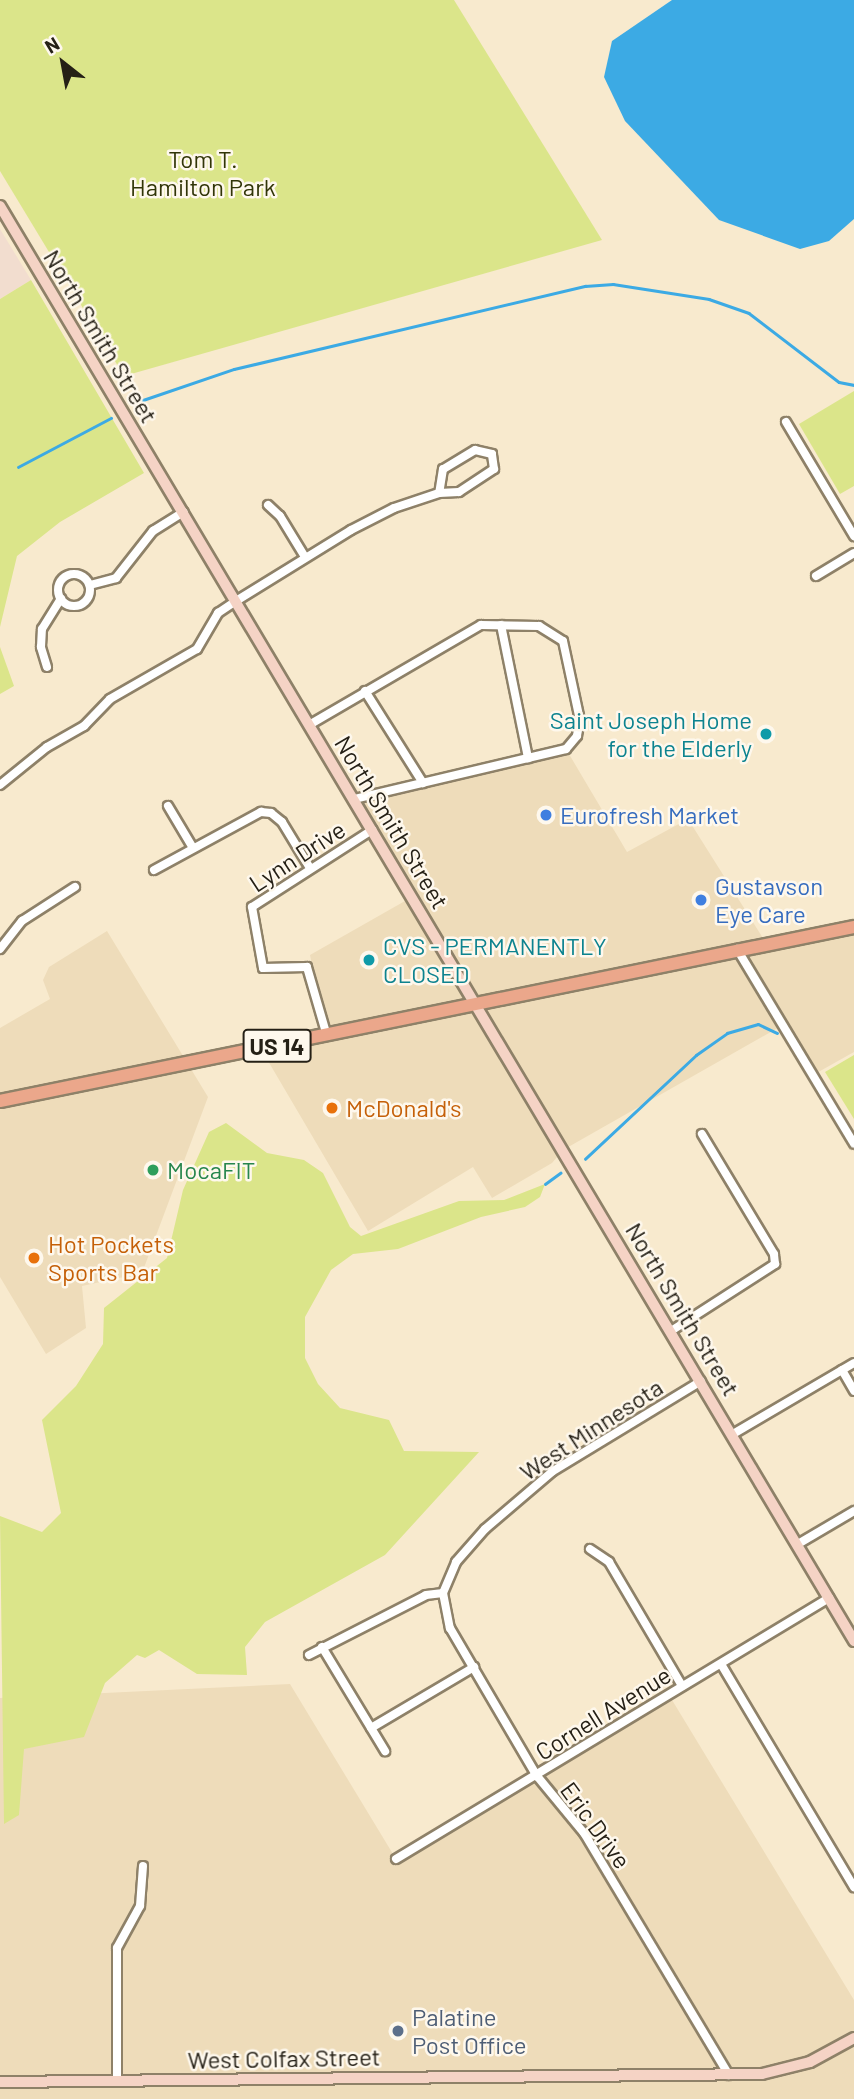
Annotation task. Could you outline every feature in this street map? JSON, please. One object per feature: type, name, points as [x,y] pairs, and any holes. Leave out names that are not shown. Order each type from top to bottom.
[{"type":"main road","name":"US 14","points":[[0,1101],[477,1006],[737,949],[854,927]]},
{"type":"street","name":"North Smith Street","points":[[0,206],[854,1641]]},
{"type":"street","points":[[786,422],[854,537]]},
{"type":"street","points":[[0,785],[47,747],[84,726],[110,699],[197,649],[218,613],[305,557],[394,508],[439,493],[459,492],[494,469],[492,454],[475,450],[443,469],[439,493]]},
{"type":"street","points":[[268,505],[280,516],[305,557]]},
{"type":"street","points":[[90,586],[116,578],[153,531],[183,512]]},
{"type":"street","points":[[816,576],[854,553]]},
{"type":"street","points":[[66,576],[82,576],[90,586],[88,599],[81,605],[69,606],[61,599],[58,590],[66,576]]},
{"type":"street","points":[[47,667],[41,647],[42,629],[61,599]]},
{"type":"street","points":[[309,725],[466,630],[501,625],[539,626],[563,641],[580,720],[577,736],[566,750],[354,799]]},
{"type":"street","points":[[501,625],[528,758]]},
{"type":"street","points":[[365,691],[424,783]]},
{"type":"street","points":[[168,806],[193,848]]},
{"type":"street","points":[[154,870],[253,813],[271,813],[282,822],[310,868]]},
{"type":"street","name":"Lynn Drive","points":[[327,1036],[307,967],[263,968],[251,916],[258,900],[372,830]]},
{"type":"street","points":[[0,949],[22,921],[75,887]]},
{"type":"street","points":[[737,949],[854,1144]]},
{"type":"street","points":[[671,1331],[775,1264],[774,1254],[702,1134]]},
{"type":"street","points":[[733,1434],[854,1363]]},
{"type":"street","points":[[842,1370],[854,1391]]},
{"type":"street","name":"West Minnesota","points":[[443,1593],[456,1562],[485,1529],[553,1471],[701,1381]]},
{"type":"street","points":[[798,1544],[854,1511]]},
{"type":"street","points":[[590,1549],[609,1562],[682,1686]]},
{"type":"street","points":[[309,1655],[426,1595],[443,1593]]},
{"type":"street","name":"Eric Drive","points":[[443,1593],[450,1628],[537,1776],[584,1833],[729,2075]]},
{"type":"street","name":"Cornell Avenue","points":[[396,1859],[829,1598]]},
{"type":"street","points":[[322,1647],[385,1751]]},
{"type":"street","points":[[721,1664],[854,1887]]},
{"type":"street","points":[[371,1728],[474,1667]]},
{"type":"street","points":[[117,2081],[117,1948],[140,1906],[144,1866]]},
{"type":"street","name":"West Colfax Street","points":[[0,2082],[762,2074],[810,2062],[854,2038]]},
{"type":"shaded area","points":[[0,229],[31,280],[0,299]]},
{"type":"shaded area","points":[[566,749],[627,852],[688,819],[766,943],[854,927],[854,1052],[813,1075],[783,1025],[563,1150],[552,1163],[492,1198],[473,1167],[368,1231],[261,1049],[327,1036],[310,955],[412,897],[354,799]]},
{"type":"shaded area","points":[[107,931],[208,1097],[142,1273],[82,1286],[86,1328],[46,1354],[0,1277],[0,1028],[50,999],[43,980],[49,967]]},
{"type":"shaded area","points":[[290,1684],[396,1859],[669,1695],[854,2000],[854,2099],[0,2099],[0,1698]]},
{"type":"green space","name":"Tom T. Hamilton Park","points":[[0,0],[454,0],[602,240],[124,376],[0,171]]},
{"type":"green space","points":[[31,280],[144,473],[60,522],[17,556],[0,627],[0,299]]},
{"type":"green space","points":[[854,391],[854,486],[840,494],[799,424]]},
{"type":"green space","points":[[0,647],[14,686],[0,694]]},
{"type":"green space","points":[[854,1055],[854,1119],[825,1072]]},
{"type":"green space","points":[[226,1123],[267,1153],[304,1160],[323,1173],[350,1227],[361,1236],[459,1201],[504,1200],[545,1184],[540,1197],[525,1207],[481,1217],[398,1249],[353,1254],[331,1270],[305,1317],[305,1358],[318,1384],[340,1408],[389,1420],[404,1451],[479,1452],[385,1555],[265,1622],[245,1647],[247,1675],[197,1674],[159,1650],[145,1658],[137,1655],[105,1683],[84,1737],[24,1749],[19,1815],[4,1824],[0,1516],[42,1532],[61,1513],[42,1420],[76,1386],[103,1344],[104,1308],[167,1258],[183,1190],[209,1132]]},
{"type":"water","points":[[672,0],[854,0],[854,219],[829,241],[800,249],[719,220],[625,121],[604,77],[612,41]]},
{"type":"waterway","points":[[140,401],[234,369],[585,286],[613,284],[709,299],[749,313],[839,382],[854,385]]},
{"type":"waterway","points":[[18,467],[111,418]]},
{"type":"waterway","points":[[585,1159],[696,1055],[727,1033],[758,1024],[777,1033]]},
{"type":"waterway","points":[[545,1184],[560,1173]]},
{"type":"place","name":"Saint Joseph Home for the Elderly","points":[[766,734]]},
{"type":"place","name":"Eurofresh Market","points":[[546,815]]},
{"type":"place","name":"Gustavson Eye Care","points":[[701,900]]},
{"type":"place","name":"CVS - PERMANENTLY CLOSED","points":[[369,960]]},
{"type":"place","name":"McDonald's","points":[[332,1108]]},
{"type":"place","name":"MocaFIT","points":[[153,1170]]},
{"type":"place","name":"Hot Pockets Sports Bar","points":[[34,1258]]},
{"type":"place","name":"Palatine Post Office","points":[[398,2031]]}]
